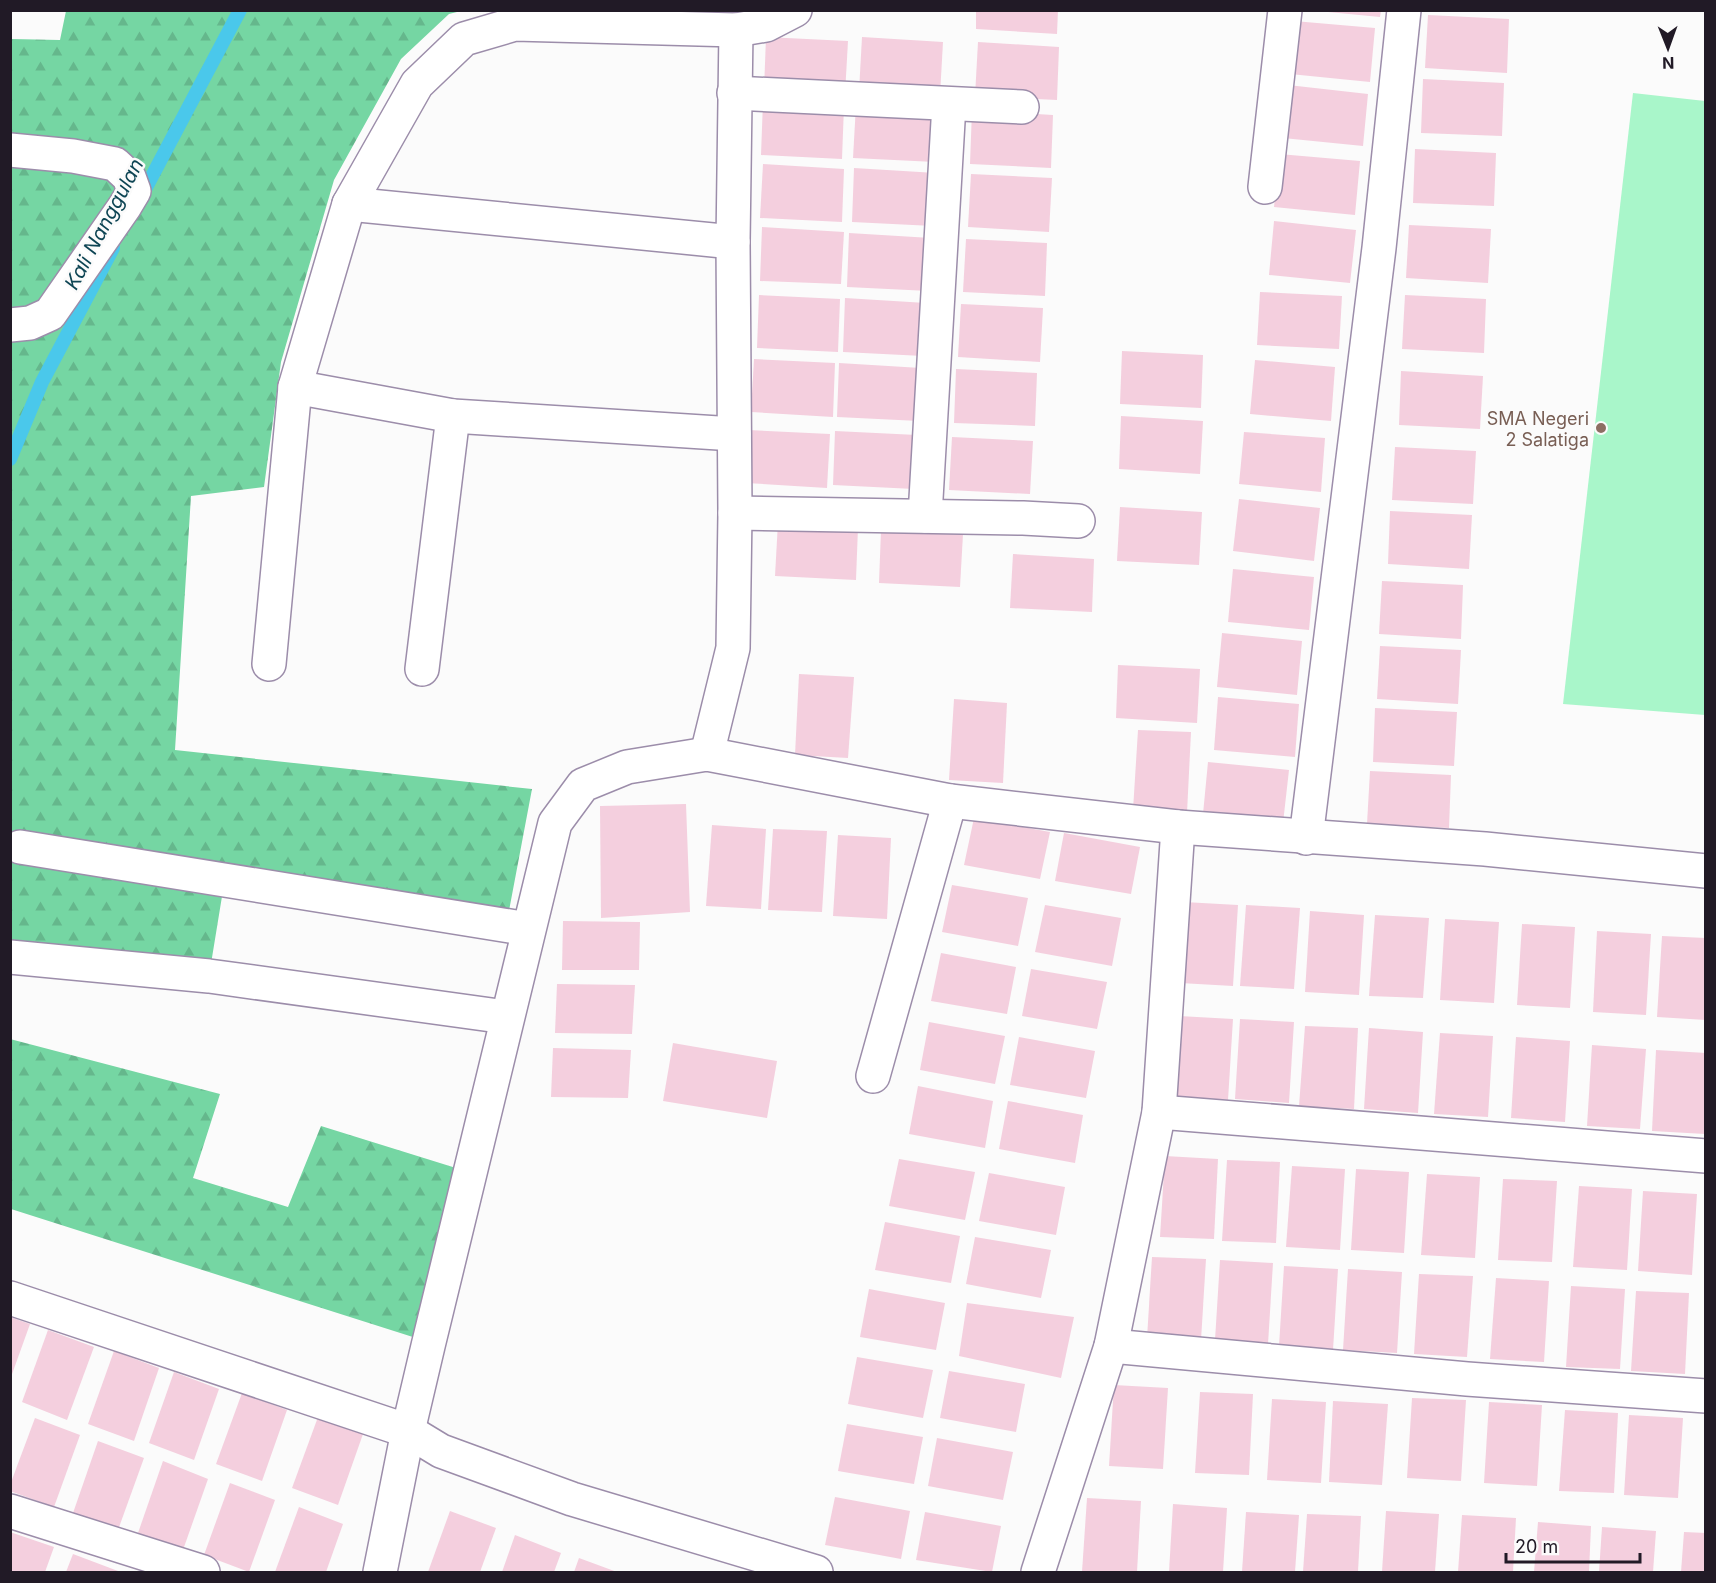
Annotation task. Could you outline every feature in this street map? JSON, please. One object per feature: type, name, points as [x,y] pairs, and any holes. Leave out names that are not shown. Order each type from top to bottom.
[{"type":"street","points":[[269,664],[295,387],[349,204],[417,84],[464,39],[515,24],[736,30],[766,25],[795,10]]},
{"type":"street","points":[[1265,187],[1284,10]]},
{"type":"street","points":[[1306,838],[1378,248],[1404,10]]},
{"type":"street","points":[[708,754],[733,648],[735,434],[733,242],[736,30]]},
{"type":"street","points":[[734,93],[1022,107]]},
{"type":"street","points":[[925,516],[949,104]]},
{"type":"street","points":[[10,150],[73,156],[115,164],[129,177],[134,191],[50,314],[30,323],[10,325]]},
{"type":"street","points":[[349,204],[733,242]]},
{"type":"street","points":[[295,387],[453,416],[735,434]]},
{"type":"street","points":[[422,669],[453,416]]},
{"type":"street","points":[[735,513],[1078,521]]},
{"type":"street","points":[[380,1572],[408,1431],[506,1017],[555,823],[583,785],[627,767],[708,754],[951,801],[1178,828],[1485,849],[1706,871]]},
{"type":"street","points":[[873,1076],[951,801]]},
{"type":"street","points":[[1038,1572],[1111,1346],[1159,1112],[1178,828]]},
{"type":"street","points":[[20,847],[528,929]]},
{"type":"street","points":[[10,957],[208,976],[506,1017]]},
{"type":"street","points":[[1159,1112],[1706,1156]]},
{"type":"street","points":[[10,1298],[408,1431],[441,1451],[572,1499],[816,1572]]},
{"type":"street","points":[[1111,1346],[1467,1379],[1706,1396]]},
{"type":"street","points":[[10,1511],[203,1572]]},
{"type":"green space","points":[[66,11],[461,11],[449,14],[401,59],[334,180],[281,362],[264,487],[191,496],[175,750],[532,789],[508,916],[225,878],[209,976],[11,954],[11,39],[60,40]]},
{"type":"green space","points":[[1633,93],[1705,101],[1705,715],[1563,704]]},
{"type":"green space","points":[[10,1039],[220,1094],[193,1178],[288,1207],[321,1126],[456,1168],[416,1338],[11,1209]]},
{"type":"building","points":[[976,10],[1058,10],[1057,34],[976,29]]},
{"type":"building","points":[[1328,10],[1381,10],[1380,17],[1328,12]]},
{"type":"building","points":[[1428,15],[1509,19],[1507,73],[1425,68]]},
{"type":"building","points":[[1294,21],[1375,28],[1370,82],[1290,74]]},
{"type":"building","points":[[766,37],[848,41],[845,94],[764,90]]},
{"type":"building","points":[[862,37],[943,42],[940,95],[859,91]]},
{"type":"building","points":[[978,42],[1059,47],[1057,100],[975,96]]},
{"type":"building","points":[[1423,79],[1504,83],[1502,136],[1421,133]]},
{"type":"building","points":[[1288,85],[1368,94],[1363,146],[1283,138]]},
{"type":"building","points":[[763,101],[844,106],[842,159],[761,155]]},
{"type":"building","points":[[856,105],[938,108],[935,162],[853,158]]},
{"type":"building","points":[[972,110],[1053,115],[1051,168],[970,164]]},
{"type":"building","points":[[1415,149],[1496,153],[1494,206],[1413,203]]},
{"type":"building","points":[[1279,154],[1360,161],[1355,215],[1274,207]]},
{"type":"building","points":[[763,164],[844,169],[842,222],[760,218]]},
{"type":"building","points":[[854,168],[936,173],[933,226],[852,222]]},
{"type":"building","points":[[971,174],[1052,178],[1049,232],[968,227]]},
{"type":"building","points":[[1274,221],[1356,230],[1350,283],[1269,275]]},
{"type":"building","points":[[1409,225],[1491,229],[1488,283],[1406,278]]},
{"type":"building","points":[[762,227],[844,232],[841,284],[760,281]]},
{"type":"building","points":[[849,233],[931,238],[929,291],[847,287]]},
{"type":"building","points":[[966,239],[1047,243],[1045,296],[963,292]]},
{"type":"building","points":[[1260,292],[1342,296],[1339,349],[1257,345]]},
{"type":"building","points":[[759,295],[840,299],[838,352],[757,348]]},
{"type":"building","points":[[1405,295],[1486,299],[1484,353],[1402,349]]},
{"type":"building","points":[[845,298],[926,303],[923,356],[843,352]]},
{"type":"building","points":[[961,304],[1043,308],[1040,362],[958,357]]},
{"type":"building","points":[[1122,351],[1203,355],[1201,408],[1120,404]]},
{"type":"building","points":[[754,359],[835,363],[833,417],[751,412]]},
{"type":"building","points":[[1255,360],[1335,367],[1331,421],[1250,414]]},
{"type":"building","points":[[839,363],[921,368],[919,421],[837,417]]},
{"type":"building","points":[[956,369],[1037,373],[1035,426],[954,423]]},
{"type":"building","points":[[1401,371],[1483,376],[1480,429],[1399,425]]},
{"type":"building","points":[[1121,416],[1203,421],[1200,474],[1119,469]]},
{"type":"building","points":[[748,430],[830,434],[827,488],[746,483]]},
{"type":"building","points":[[835,431],[917,435],[914,489],[833,485]]},
{"type":"building","points":[[1244,432],[1325,438],[1321,492],[1239,484]]},
{"type":"building","points":[[952,437],[1033,441],[1030,494],[949,490]]},
{"type":"building","points":[[1395,447],[1476,451],[1473,504],[1392,500]]},
{"type":"building","points":[[1239,499],[1320,508],[1314,561],[1233,551]]},
{"type":"building","points":[[1120,507],[1202,512],[1199,565],[1117,561]]},
{"type":"building","points":[[1390,511],[1472,515],[1469,569],[1388,564]]},
{"type":"building","points":[[778,522],[858,527],[856,580],[775,576]]},
{"type":"building","points":[[881,530],[963,534],[960,587],[879,583]]},
{"type":"building","points":[[1013,554],[1094,559],[1092,612],[1010,608]]},
{"type":"building","points":[[1233,569],[1314,577],[1309,630],[1228,622]]},
{"type":"building","points":[[1382,581],[1463,585],[1461,639],[1379,634]]},
{"type":"building","points":[[1222,633],[1302,641],[1297,695],[1217,687]]},
{"type":"building","points":[[1380,646],[1461,650],[1458,704],[1377,699]]},
{"type":"building","points":[[1118,665],[1200,669],[1197,723],[1116,718]]},
{"type":"building","points":[[799,674],[854,677],[848,758],[795,755]]},
{"type":"building","points":[[1218,697],[1299,704],[1295,757],[1214,750]]},
{"type":"building","points":[[954,699],[1007,703],[1003,783],[949,780]]},
{"type":"building","points":[[1375,708],[1457,712],[1454,766],[1373,762]]},
{"type":"building","points":[[1138,730],[1191,732],[1187,813],[1133,810]]},
{"type":"building","points":[[1208,762],[1289,770],[1283,823],[1203,814]]},
{"type":"building","points":[[1370,771],[1451,775],[1449,828],[1367,824]]},
{"type":"building","points":[[686,804],[690,912],[601,918],[600,806]]},
{"type":"building","points":[[974,818],[1050,832],[1040,879],[964,865]]},
{"type":"building","points":[[712,825],[766,829],[761,909],[706,906]]},
{"type":"building","points":[[773,829],[827,831],[822,912],[768,910]]},
{"type":"building","points":[[1064,833],[1140,847],[1131,894],[1055,881]]},
{"type":"building","points":[[838,835],[891,838],[887,919],[833,916]]},
{"type":"building","points":[[952,885],[1028,898],[1018,946],[942,932]]},
{"type":"building","points":[[1184,902],[1238,905],[1233,986],[1180,983]]},
{"type":"building","points":[[1045,905],[1121,918],[1112,966],[1035,952]]},
{"type":"building","points":[[1246,905],[1300,908],[1294,989],[1240,986]]},
{"type":"building","points":[[1310,911],[1364,915],[1359,995],[1305,992]]},
{"type":"building","points":[[1375,915],[1429,918],[1423,998],[1369,996]]},
{"type":"building","points":[[1445,919],[1499,922],[1494,1003],[1440,1000]]},
{"type":"building","points":[[563,921],[640,922],[639,970],[562,970]]},
{"type":"building","points":[[1522,924],[1575,927],[1570,1008],[1517,1005]]},
{"type":"building","points":[[1597,931],[1651,934],[1646,1015],[1593,1012]]},
{"type":"building","points":[[1662,936],[1706,938],[1706,1020],[1657,1017]]},
{"type":"building","points":[[941,953],[1016,967],[1007,1014],[931,1001]]},
{"type":"building","points":[[1031,969],[1107,982],[1097,1029],[1022,1016]]},
{"type":"building","points":[[557,984],[635,985],[632,1034],[555,1033]]},
{"type":"building","points":[[1179,1016],[1233,1019],[1228,1100],[1175,1097]]},
{"type":"building","points":[[1240,1019],[1294,1022],[1289,1103],[1235,1099]]},
{"type":"building","points":[[929,1022],[1005,1036],[995,1084],[920,1070]]},
{"type":"building","points":[[1305,1026],[1358,1028],[1354,1109],[1299,1106]]},
{"type":"building","points":[[1369,1028],[1423,1032],[1418,1113],[1364,1109]]},
{"type":"building","points":[[1440,1033],[1493,1036],[1488,1117],[1434,1114]]},
{"type":"building","points":[[1019,1037],[1095,1051],[1086,1098],[1010,1085]]},
{"type":"building","points":[[1516,1037],[1570,1041],[1565,1122],[1511,1118]]},
{"type":"building","points":[[673,1043],[777,1061],[767,1118],[663,1101]]},
{"type":"building","points":[[1592,1045],[1646,1049],[1640,1129],[1587,1126]]},
{"type":"building","points":[[553,1048],[631,1050],[628,1098],[551,1097]]},
{"type":"building","points":[[1656,1050],[1706,1053],[1705,1134],[1652,1131]]},
{"type":"building","points":[[918,1086],[993,1101],[985,1148],[909,1134]]},
{"type":"building","points":[[1008,1101],[1083,1115],[1075,1163],[999,1149]]},
{"type":"building","points":[[1165,1156],[1218,1159],[1214,1239],[1160,1237]]},
{"type":"building","points":[[899,1159],[975,1172],[965,1220],[889,1206]]},
{"type":"building","points":[[1227,1160],[1280,1162],[1276,1243],[1222,1241]]},
{"type":"building","points":[[1292,1166],[1345,1169],[1340,1250],[1286,1247]]},
{"type":"building","points":[[1356,1169],[1409,1172],[1404,1253],[1351,1250]]},
{"type":"building","points":[[989,1173],[1065,1187],[1056,1235],[979,1221]]},
{"type":"building","points":[[1427,1174],[1480,1177],[1475,1258],[1421,1255]]},
{"type":"building","points":[[1503,1179],[1557,1181],[1552,1262],[1498,1260]]},
{"type":"building","points":[[1579,1186],[1632,1189],[1627,1270],[1573,1267]]},
{"type":"building","points":[[1643,1191],[1697,1194],[1692,1275],[1638,1271]]},
{"type":"building","points":[[885,1222],[960,1236],[951,1283],[875,1270]]},
{"type":"building","points":[[975,1237],[1051,1250],[1041,1298],[966,1284]]},
{"type":"building","points":[[1152,1257],[1206,1259],[1201,1340],[1147,1338]]},
{"type":"building","points":[[1220,1260],[1273,1263],[1268,1344],[1215,1340]]},
{"type":"building","points":[[1284,1266],[1338,1269],[1333,1350],[1279,1346]]},
{"type":"building","points":[[1348,1269],[1402,1272],[1397,1353],[1343,1350]]},
{"type":"building","points":[[1419,1274],[1473,1276],[1467,1357],[1414,1354]]},
{"type":"building","points":[[1496,1278],[1549,1281],[1544,1362],[1490,1359]]},
{"type":"building","points":[[1571,1286],[1625,1289],[1620,1369],[1566,1367]]},
{"type":"building","points":[[869,1289],[945,1303],[936,1350],[860,1337]]},
{"type":"building","points":[[1636,1291],[1689,1293],[1685,1374],[1631,1371]]},
{"type":"building","points":[[967,1303],[1074,1317],[1061,1378],[959,1356]]},
{"type":"building","points":[[10,1317],[30,1324],[11,1377],[10,1377]]},
{"type":"building","points":[[48,1330],[94,1347],[67,1420],[22,1402]]},
{"type":"building","points":[[114,1351],[159,1368],[134,1441],[88,1424]]},
{"type":"building","points":[[857,1357],[933,1370],[923,1418],[848,1404]]},
{"type":"building","points":[[949,1371],[1025,1384],[1016,1432],[940,1418]]},
{"type":"building","points":[[174,1372],[219,1389],[194,1460],[149,1443]]},
{"type":"building","points":[[1114,1385],[1168,1388],[1163,1469],[1109,1466]]},
{"type":"building","points":[[1200,1392],[1253,1394],[1249,1475],[1195,1473]]},
{"type":"building","points":[[242,1393],[287,1410],[262,1481],[216,1464]]},
{"type":"building","points":[[1412,1398],[1466,1400],[1461,1481],[1407,1478]]},
{"type":"building","points":[[1272,1399],[1326,1402],[1321,1483],[1267,1480]]},
{"type":"building","points":[[1333,1401],[1388,1404],[1382,1485],[1329,1482]]},
{"type":"building","points":[[1489,1402],[1542,1405],[1537,1486],[1484,1483]]},
{"type":"building","points":[[1565,1410],[1618,1413],[1614,1493],[1559,1491]]},
{"type":"building","points":[[1629,1415],[1683,1418],[1678,1498],[1624,1495]]},
{"type":"building","points":[[318,1417],[363,1434],[338,1505],[292,1488]]},
{"type":"building","points":[[35,1418],[80,1435],[54,1507],[10,1491],[10,1485]]},
{"type":"building","points":[[847,1424],[923,1437],[914,1484],[838,1471]]},
{"type":"building","points":[[937,1438],[1013,1452],[1003,1500],[928,1486]]},
{"type":"building","points":[[98,1441],[144,1458],[118,1530],[73,1513]]},
{"type":"building","points":[[163,1461],[208,1479],[183,1550],[138,1533]]},
{"type":"building","points":[[230,1483],[275,1500],[249,1572],[204,1555]]},
{"type":"building","points":[[835,1497],[910,1511],[901,1559],[825,1545]]},
{"type":"building","points":[[1087,1498],[1141,1501],[1137,1572],[1082,1572]]},
{"type":"building","points":[[1173,1504],[1227,1508],[1223,1572],[1169,1572]]},
{"type":"building","points":[[299,1507],[343,1524],[326,1572],[275,1572]]},
{"type":"building","points":[[450,1511],[496,1528],[480,1572],[428,1572]]},
{"type":"building","points":[[1386,1511],[1439,1514],[1435,1572],[1382,1572]]},
{"type":"building","points":[[925,1512],[1001,1526],[992,1572],[916,1560]]},
{"type":"building","points":[[1246,1512],[1299,1515],[1295,1572],[1242,1572]]},
{"type":"building","points":[[1307,1514],[1361,1516],[1358,1572],[1303,1572]]},
{"type":"building","points":[[1462,1515],[1516,1518],[1513,1572],[1458,1572]]},
{"type":"building","points":[[1538,1522],[1591,1526],[1589,1572],[1534,1572]]},
{"type":"building","points":[[1602,1527],[1656,1531],[1653,1572],[1599,1572]]},
{"type":"building","points":[[10,1532],[54,1547],[45,1572],[10,1572]]},
{"type":"building","points":[[1684,1532],[1706,1533],[1706,1572],[1681,1572]]},
{"type":"building","points":[[515,1535],[561,1553],[554,1572],[502,1572]]},
{"type":"building","points":[[73,1554],[118,1571],[118,1572],[66,1572]]},
{"type":"building","points":[[579,1558],[617,1572],[574,1572]]},
{"type":"waterway","name":"Kali Nanggulan","points":[[141,197],[240,10]]},
{"type":"waterway","name":"Kali Nanggulan","points":[[10,459],[42,382],[113,248]]},
{"type":"place","name":"SMA Negeri 2 Salatiga","points":[[1601,428]]}]
